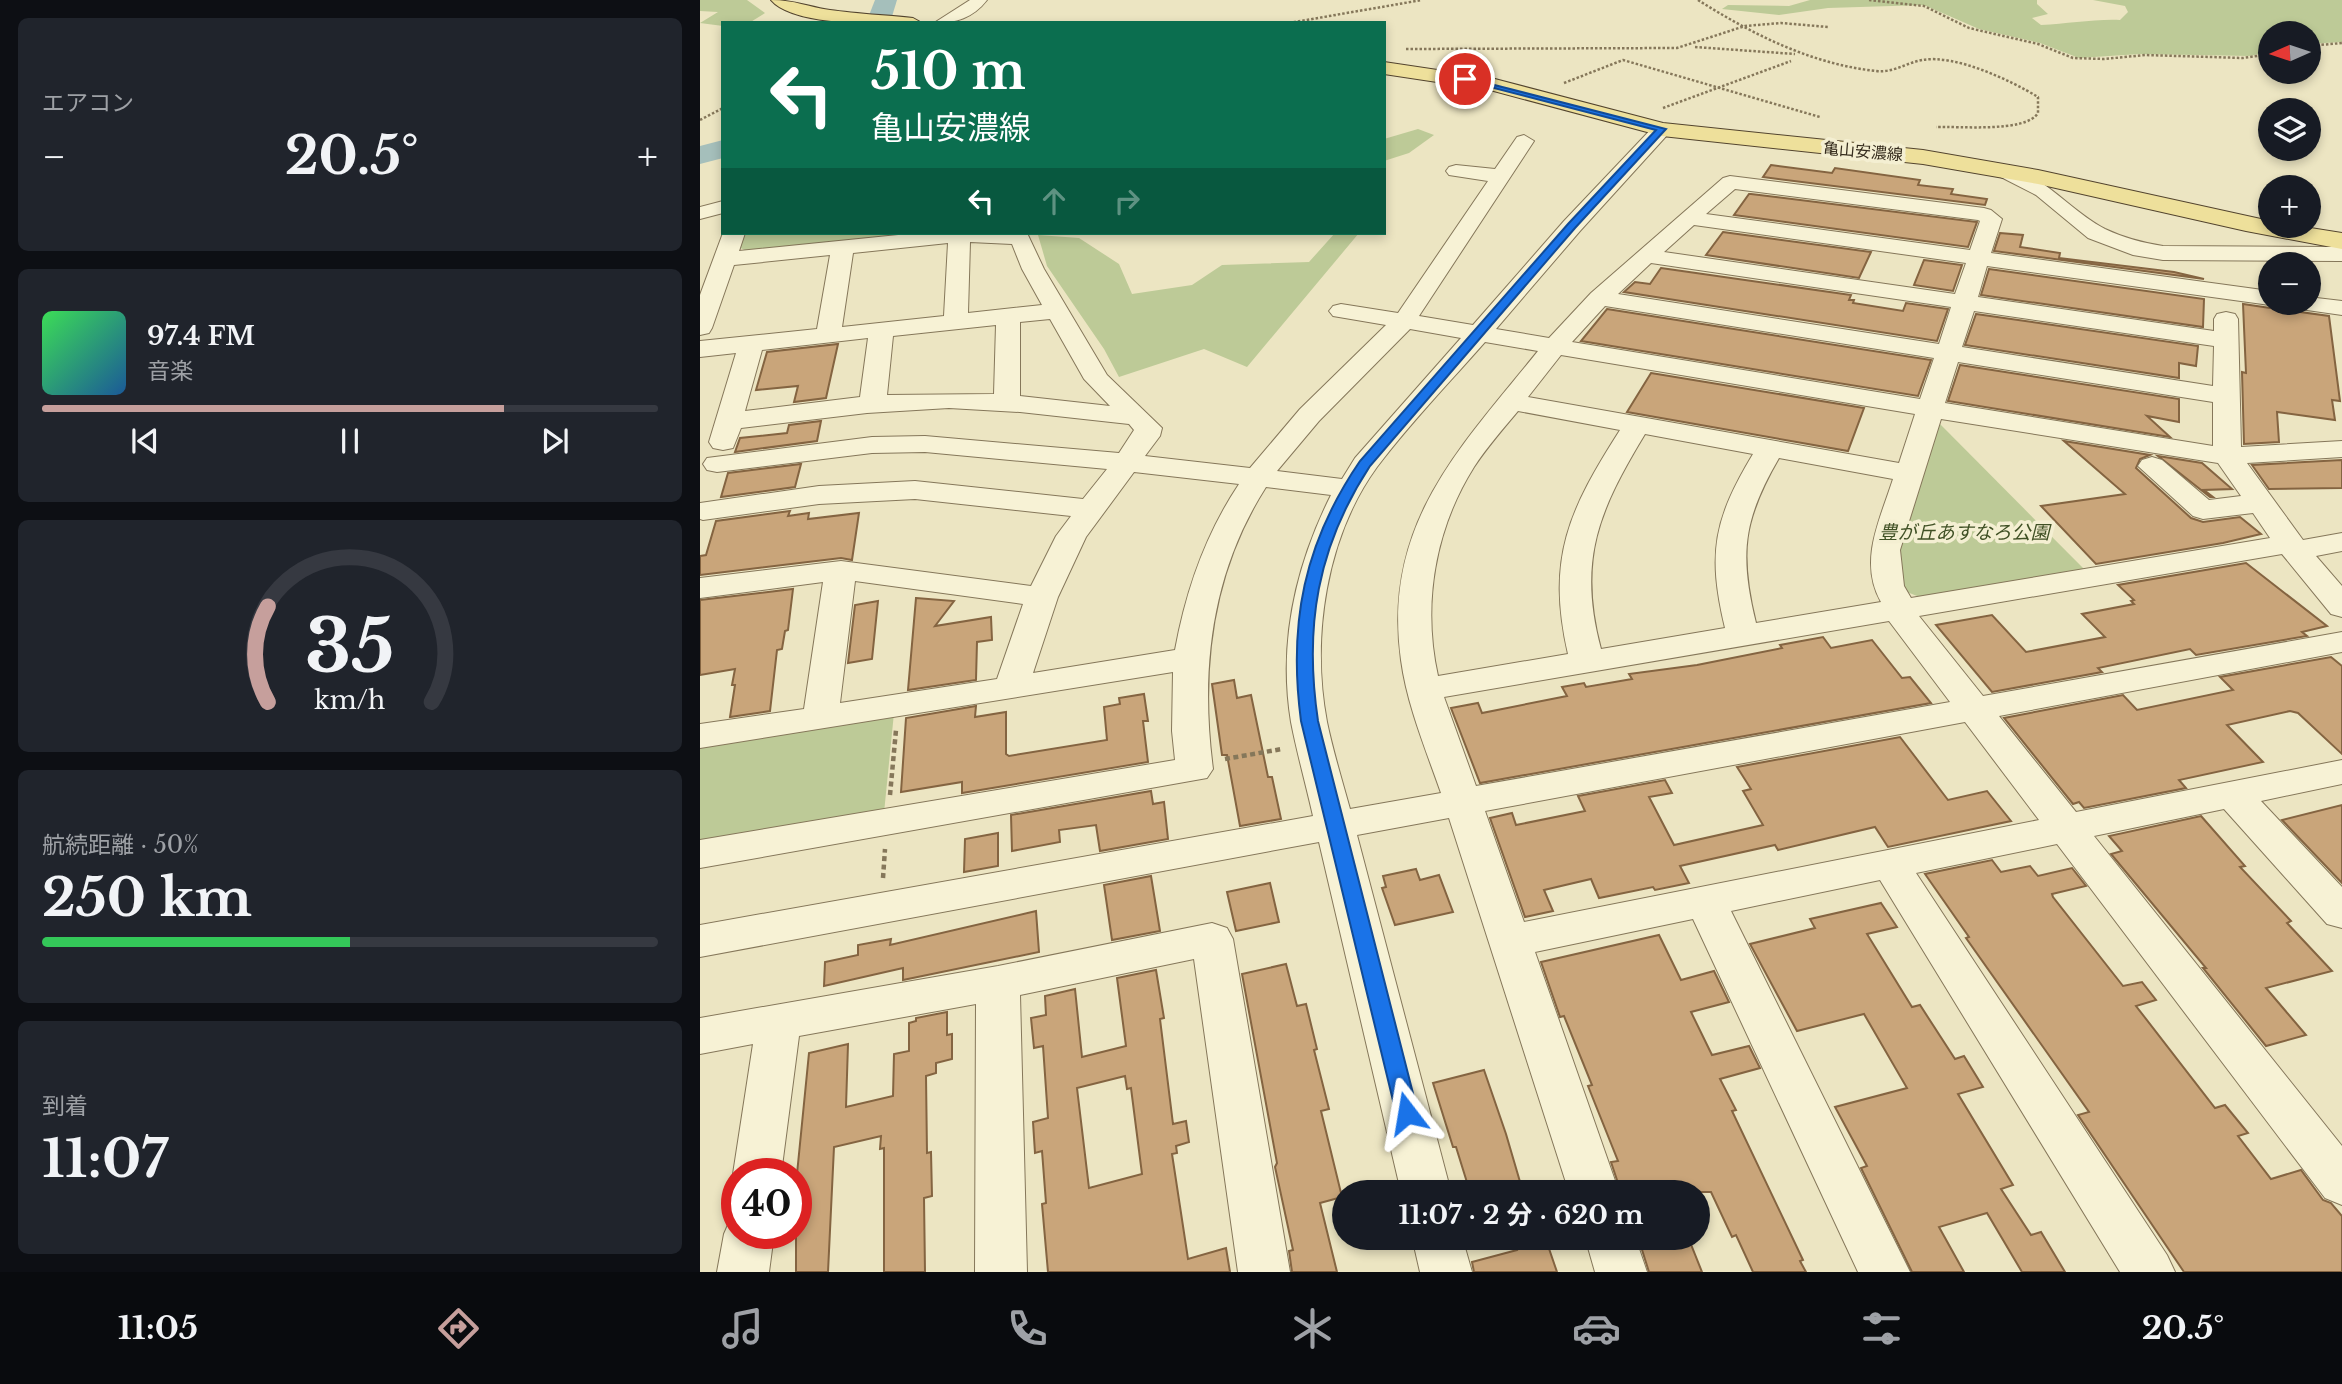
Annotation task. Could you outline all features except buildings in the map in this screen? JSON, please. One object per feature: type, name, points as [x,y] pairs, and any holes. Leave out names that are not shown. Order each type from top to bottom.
[{"type":"main road","points":[[780,0],[809,10],[892,21]]},
{"type":"main road","name":"亀山安濃線","points":[[1386,68],[1478,81],[1662,129],[1901,154],[2004,171],[2246,224],[2342,241]]},
{"type":"street","points":[[946,21],[971,8],[979,0]]},
{"type":"street","points":[[1423,1180],[1309,721],[1304,685],[1304,650],[1305,616],[1311,585],[1322,543],[1348,488],[1388,434],[1662,129]]},
{"type":"street","points":[[700,854],[1194,769],[1189,693],[1200,603],[1231,522],[1257,478],[1303,424],[1404,321],[1524,141]]},
{"type":"street","points":[[1456,171],[1500,176]]},
{"type":"street","points":[[2004,171],[2043,191],[2096,233],[2133,248],[2163,253],[2342,254]]},
{"type":"street","points":[[1590,1180],[1424,688],[1417,663],[1415,588],[1427,536],[1458,470],[1554,347],[1599,298],[1730,182],[1984,214],[1991,219],[1885,550],[1888,586],[1899,610],[2342,1183]]},
{"type":"street","points":[[700,213],[721,208]]},
{"type":"street","points":[[1689,218],[2258,297]]},
{"type":"street","points":[[700,328],[733,235]]},
{"type":"street","points":[[726,259],[951,235]]},
{"type":"street","points":[[956,320],[960,235]]},
{"type":"street","points":[[1011,688],[1042,597],[1071,536],[1146,436],[1148,428],[1097,379],[1016,235]]},
{"type":"street","points":[[828,335],[844,247]]},
{"type":"street","points":[[1646,256],[2226,340]]},
{"type":"street","points":[[2227,293],[2227,456],[2260,503],[2342,607]]},
{"type":"street","points":[[1599,298],[2225,396]]},
{"type":"street","points":[[2321,305],[2342,308]]},
{"type":"street","points":[[700,349],[1058,311]]},
{"type":"street","points":[[1341,311],[2227,456],[2342,449]]},
{"type":"street","points":[[1007,403],[1008,316]]},
{"type":"street","points":[[872,405],[882,329]]},
{"type":"street","points":[[751,344],[702,514],[819,495],[915,490],[1089,509]]},
{"type":"street","points":[[729,421],[872,405],[946,400],[1007,403],[1136,417]]},
{"type":"street","points":[[1511,402],[1909,473]]},
{"type":"street","points":[[1587,662],[1580,641],[1573,565],[1587,511],[1602,480],[1637,425]]},
{"type":"street","points":[[717,464],[872,445],[925,444],[1124,462],[1348,488]]},
{"type":"street","points":[[1743,636],[1732,590],[1732,528],[1741,503],[1770,449]]},
{"type":"street","points":[[2152,466],[2203,510],[2260,503]]},
{"type":"street","points":[[1424,688],[2294,547],[2342,542]]},
{"type":"street","points":[[700,588],[841,570],[1042,597]]},
{"type":"street","points":[[820,717],[841,570]]},
{"type":"street","points":[[700,941],[2342,642]]},
{"type":"street","points":[[700,736],[1192,658]]},
{"type":"street","points":[[1510,941],[2342,772]]},
{"type":"street","points":[[2231,793],[2342,913]]},
{"type":"street","points":[[1890,864],[2150,1272]]},
{"type":"street","points":[[1706,902],[1884,1272]]},
{"type":"street","points":[[700,1036],[998,983],[1212,939],[1264,1272]]},
{"type":"street","points":[[998,983],[1001,1272]]},
{"type":"street","points":[[759,1158],[779,1021]]},
{"type":"street","points":[[743,1272],[747,1249]]},
{"type":"street","points":[[1440,1250],[1446,1272]]},
{"type":"street","points":[[1614,1250],[1621,1272]]},
{"type":"path","points":[[1301,21],[1422,0]]},
{"type":"path","points":[[1698,0],[1741,27],[1808,56]]},
{"type":"path","points":[[1869,0],[1924,6],[1969,28],[2038,44],[2073,58],[2104,59],[2145,55],[2243,58],[2258,56]]},
{"type":"path","points":[[1684,47],[1741,27],[1777,23],[1828,27]]},
{"type":"path","points":[[2321,45],[2342,43]]},
{"type":"path","points":[[1405,49],[1755,49],[1808,56],[1878,71],[1901,69],[1923,60],[1939,61],[1994,72],[2038,96],[2038,114],[2034,120],[2018,124],[1936,127]]},
{"type":"path","points":[[1560,85],[1623,60],[1820,117]]},
{"type":"path","points":[[1638,123],[1661,109],[1791,61]]},
{"type":"path","points":[[700,120],[721,109]]},
{"type":"path","points":[[1193,765],[1290,747]]},
{"type":"green space","points":[[700,0],[747,0],[765,13],[752,21],[721,21],[721,26],[700,23],[718,12],[700,11]]},
{"type":"green space","points":[[1810,0],[2037,0],[2037,4],[2048,14],[2032,18],[2041,25],[2120,20],[2128,12],[2125,6],[2093,0],[2342,0],[2342,42],[2321,43],[2321,21],[2258,21],[2258,54],[2140,54],[2079,58],[2040,43],[1979,29],[1924,5],[1828,8],[1779,15],[1722,9],[1728,5],[1789,6]]},
{"type":"green space","points":[[1418,129],[1434,135],[1409,153],[1386,160],[1386,138]]},
{"type":"green space","points":[[743,235],[932,235],[752,253],[738,247]]},
{"type":"green space","points":[[1038,235],[1079,238],[1119,264],[1132,294],[1192,285],[1222,265],[1309,262],[1333,235],[1357,235],[1247,367],[1204,349],[1119,377],[1104,349],[1047,266]]},
{"type":"green space","name":"豊が丘あすなろ公園","points":[[1937,421],[2086,571],[1935,596],[1917,596],[1907,592],[1899,578],[1897,547]]},
{"type":"green space","points":[[894,713],[884,813],[700,845],[700,745]]},
{"type":"waterway","points":[[879,21],[886,0]]},
{"type":"waterway","points":[[700,155],[721,150]]},
{"type":"route","points":[[1407,1113],[1309,721],[1304,685],[1304,650],[1305,616],[1311,585],[1322,543],[1348,488],[1388,434],[1572,226],[1662,129],[1584,107],[1465,79]]}]
